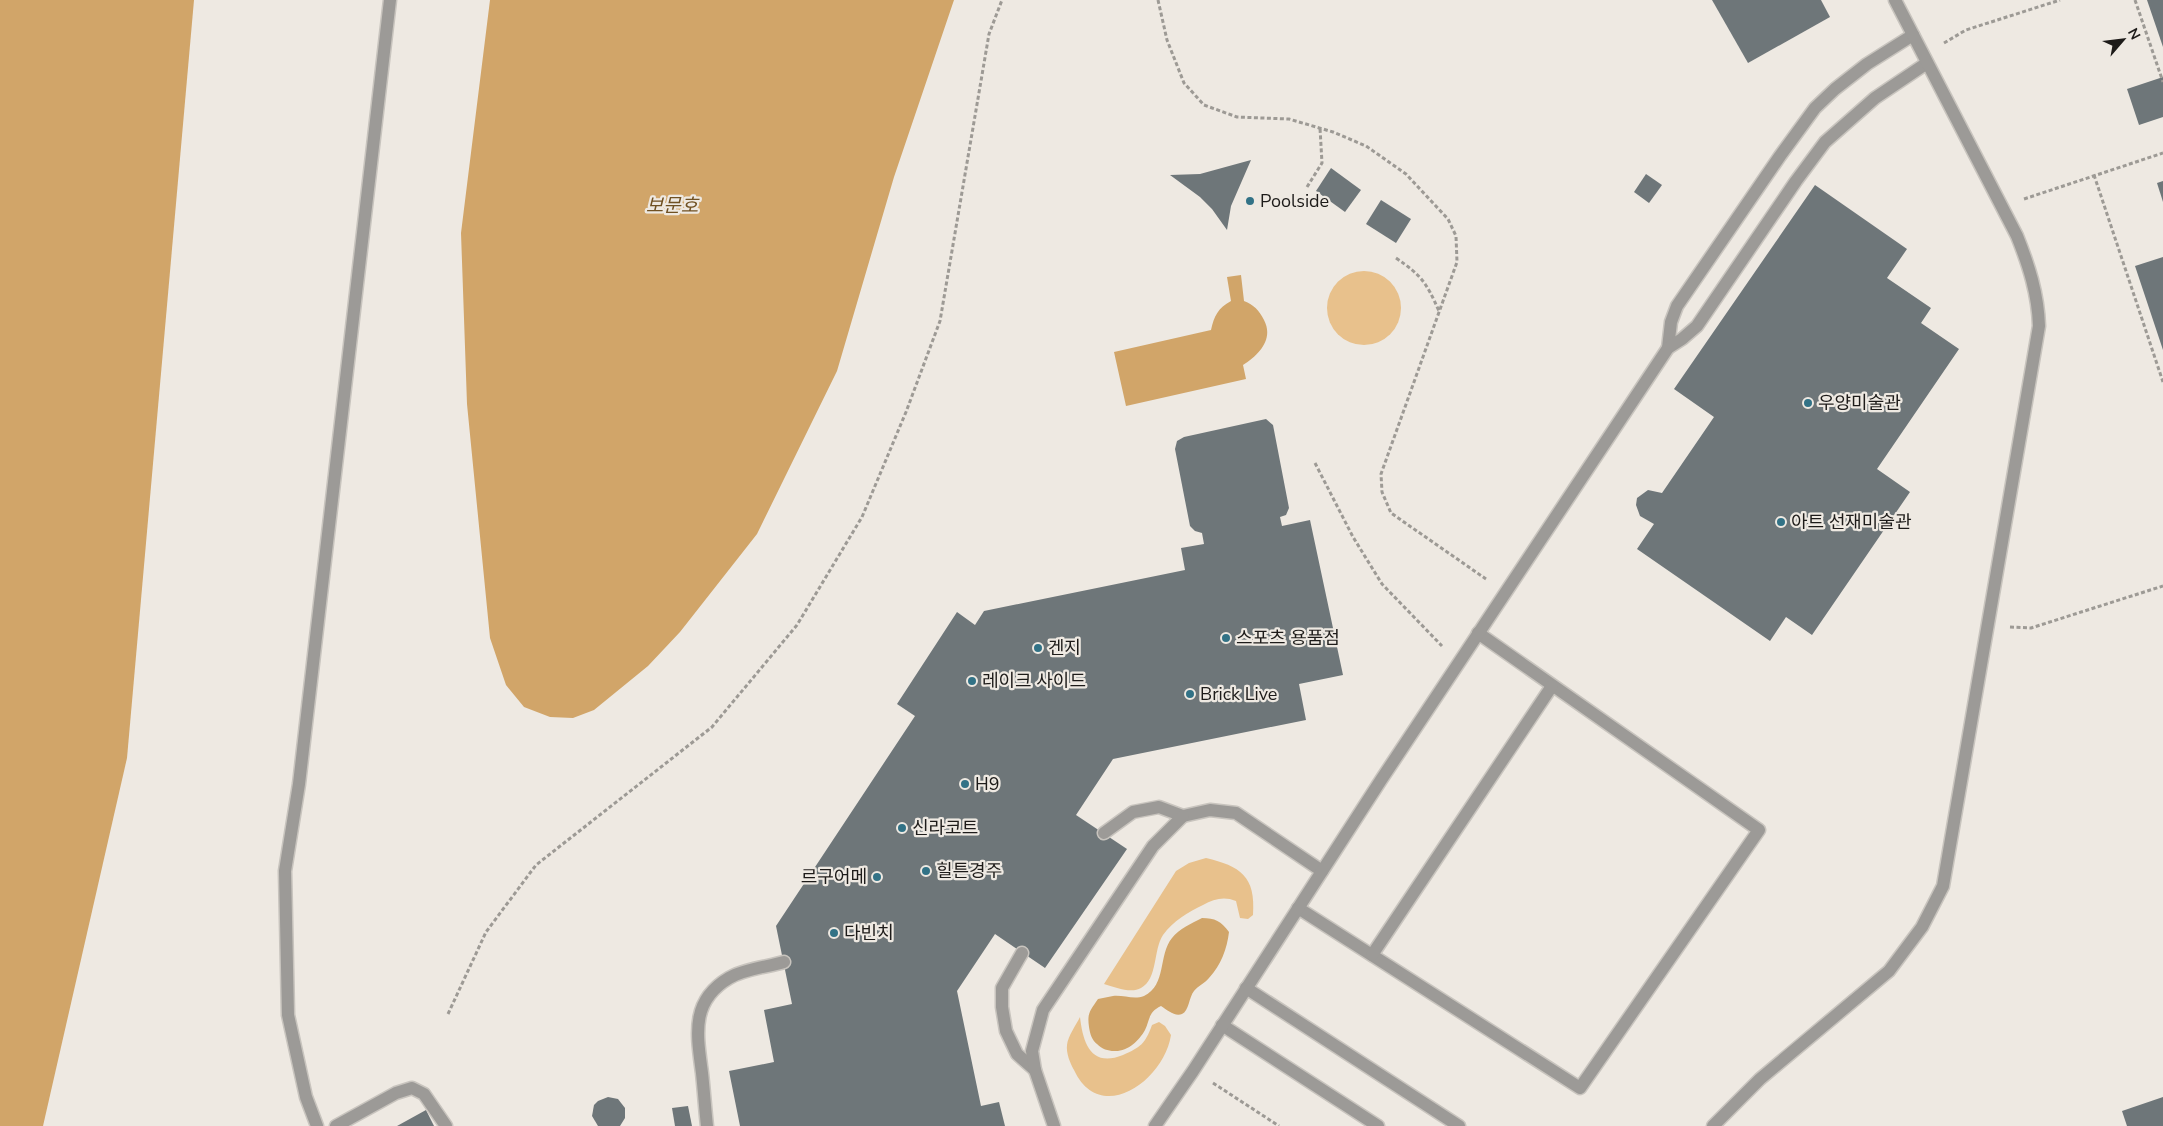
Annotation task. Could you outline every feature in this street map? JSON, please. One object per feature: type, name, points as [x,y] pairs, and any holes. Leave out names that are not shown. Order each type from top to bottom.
[{"type":"lane","points":[[317,1126],[306,1097],[288,1015],[285,871],[300,775],[390,0]]},
{"type":"lane","points":[[1714,1126],[1760,1078],[1889,971],[1922,927],[1943,886],[2039,326],[2038,304],[2029,267],[2017,236],[1895,0]]},
{"type":"lane","points":[[1668,348],[1671,322],[1677,306],[1815,108],[1860,69],[1913,35]]},
{"type":"lane","points":[[1155,1126],[1193,1071],[1458,663],[1668,348],[1697,326],[1796,181],[1825,142],[1875,98],[1926,59]]},
{"type":"lane","points":[[1298,908],[1580,1088],[1759,830],[1478,633]]},
{"type":"lane","points":[[1372,955],[1552,686]]},
{"type":"lane","points":[[1104,833],[1133,812],[1159,807],[1183,816]]},
{"type":"lane","points":[[1054,1126],[1035,1070],[1032,1051],[1043,1010],[1153,846],[1183,816],[1210,810],[1236,814],[1322,871]]},
{"type":"lane","points":[[1022,953],[1002,988],[1002,1007],[1006,1031],[1017,1054],[1035,1070]]},
{"type":"lane","points":[[707,1126],[696,1041],[697,1025],[707,998],[719,985],[731,977],[784,962]]},
{"type":"lane","points":[[1246,988],[1459,1126]]},
{"type":"lane","points":[[1222,1025],[1378,1126]]},
{"type":"lane","points":[[336,1126],[396,1093],[412,1088],[424,1094],[446,1126]]},
{"type":"path","points":[[448,1014],[486,932],[536,865],[712,727],[797,625],[862,517],[906,412],[940,321],[989,34],[1002,0]]},
{"type":"path","points":[[1158,0],[1166,40],[1184,83],[1204,105],[1237,117],[1289,119],[1320,128],[1366,146],[1406,174],[1448,219],[1456,236],[1457,262],[1381,474],[1382,492],[1391,513],[1505,592]]},
{"type":"path","points":[[1926,59],[1966,30],[2060,0]]},
{"type":"path","points":[[2135,0],[2163,82]]},
{"type":"path","points":[[1307,187],[1322,163],[1320,128]]},
{"type":"path","points":[[2002,206],[2163,153]]},
{"type":"path","points":[[2094,175],[2163,382]]},
{"type":"path","points":[[1396,258],[1419,274],[1430,290],[1440,312]]},
{"type":"path","points":[[1315,463],[1353,537],[1382,584],[1458,663]]},
{"type":"path","points":[[1988,627],[2031,628],[2163,586]]},
{"type":"path","points":[[1193,1071],[1279,1126]]},
{"type":"shaded area","points":[[1364,271],[1385,277],[1395,287],[1401,308],[1395,329],[1385,339],[1364,345],[1343,339],[1333,329],[1327,308],[1333,287],[1343,277]]},
{"type":"shaded area","points":[[1206,858],[1237,869],[1243,875],[1252,891],[1253,915],[1248,919],[1240,918],[1236,901],[1232,899],[1219,899],[1207,903],[1181,917],[1163,935],[1153,971],[1146,984],[1141,988],[1137,990],[1123,989],[1104,984],[1176,871],[1189,863]]},
{"type":"shaded area","points":[[1080,1017],[1086,1044],[1096,1056],[1112,1058],[1134,1050],[1147,1037],[1152,1025],[1159,1022],[1165,1026],[1171,1035],[1166,1052],[1157,1068],[1130,1091],[1114,1096],[1099,1095],[1085,1086],[1074,1070],[1068,1055],[1067,1048],[1070,1034]]},
{"type":"water","points":[[0,0],[194,0],[127,758],[43,1126],[0,1126]]},
{"type":"water","name":"보문호","points":[[490,0],[954,0],[894,177],[837,371],[757,534],[680,632],[648,666],[594,710],[573,718],[550,717],[524,707],[506,685],[490,638],[467,404],[461,233]]},
{"type":"water","points":[[1241,275],[1244,301],[1260,313],[1267,327],[1266,340],[1263,346],[1243,365],[1246,379],[1126,406],[1114,352],[1211,330],[1217,313],[1231,301],[1227,277]]},
{"type":"water","points":[[1202,918],[1214,920],[1223,925],[1229,932],[1228,938],[1225,951],[1217,968],[1194,991],[1184,1012],[1179,1015],[1174,1014],[1161,1006],[1154,1011],[1139,1038],[1128,1048],[1112,1051],[1099,1046],[1092,1037],[1088,1022],[1090,1012],[1098,999],[1113,996],[1140,997],[1151,991],[1156,985],[1165,953],[1172,938],[1182,929]]},
{"type":"building","points":[[1712,0],[1821,0],[1830,17],[1748,63]]},
{"type":"building","points":[[2147,0],[2163,0],[2163,47]]},
{"type":"building","points":[[2163,77],[2163,117],[2139,125],[2127,89]]},
{"type":"building","points":[[1251,160],[1231,206],[1227,230],[1212,209],[1200,197],[1170,175],[1200,174]]},
{"type":"building","points":[[1331,168],[1361,190],[1345,212],[1316,191]]},
{"type":"building","points":[[1646,174],[1662,185],[1649,203],[1634,192]]},
{"type":"building","points":[[2163,181],[2163,202],[2157,183]]},
{"type":"building","name":"우양미술관","points":[[1815,185],[1907,249],[1887,278],[1931,308],[1921,323],[1959,349],[1877,469],[1910,492],[1812,635],[1786,617],[1770,641],[1637,549],[1654,524],[1640,516],[1636,505],[1637,498],[1648,490],[1662,493],[1714,417],[1674,389]]},
{"type":"building","points":[[1381,200],[1411,219],[1396,243],[1366,224]]},
{"type":"building","points":[[2163,257],[2163,350],[2135,266]]},
{"type":"building","name":"힐튼경주","points":[[1266,419],[1273,425],[1289,508],[1286,515],[1280,517],[1282,526],[1310,520],[1343,675],[1299,684],[1306,720],[1113,759],[1076,815],[1127,849],[1045,968],[995,934],[957,991],[981,1106],[999,1102],[1005,1126],[740,1126],[729,1071],[774,1062],[764,1010],[792,1004],[776,926],[915,716],[897,704],[957,612],[975,625],[984,611],[1185,570],[1181,548],[1204,544],[1202,533],[1195,531],[1190,526],[1175,449],[1177,441],[1184,437]]},
{"type":"building","points":[[608,1097],[618,1099],[625,1108],[625,1118],[620,1126],[598,1126],[592,1116],[594,1105]]},
{"type":"building","points":[[2163,1097],[2163,1126],[2127,1126],[2122,1111]]},
{"type":"building","points":[[688,1106],[692,1126],[675,1126],[672,1108]]},
{"type":"building","points":[[426,1110],[434,1126],[397,1126]]},
{"type":"place","name":"Poolside","points":[[1250,201]]},
{"type":"place","name":"우양미술관","points":[[1808,403]]},
{"type":"place","name":"아트 선재미술관","points":[[1781,522]]},
{"type":"place","name":"스포츠 용품점","points":[[1226,638]]},
{"type":"place","name":"겐지","points":[[1038,648]]},
{"type":"place","name":"레이크 사이드","points":[[972,681]]},
{"type":"place","name":"Brick Live","points":[[1190,694]]},
{"type":"place","name":"H9","points":[[965,784]]},
{"type":"place","name":"신라코트","points":[[902,828]]},
{"type":"place","name":"힐튼경주","points":[[926,871]]},
{"type":"place","name":"르구어메","points":[[877,877]]},
{"type":"place","name":"다빈치","points":[[834,933]]}]
